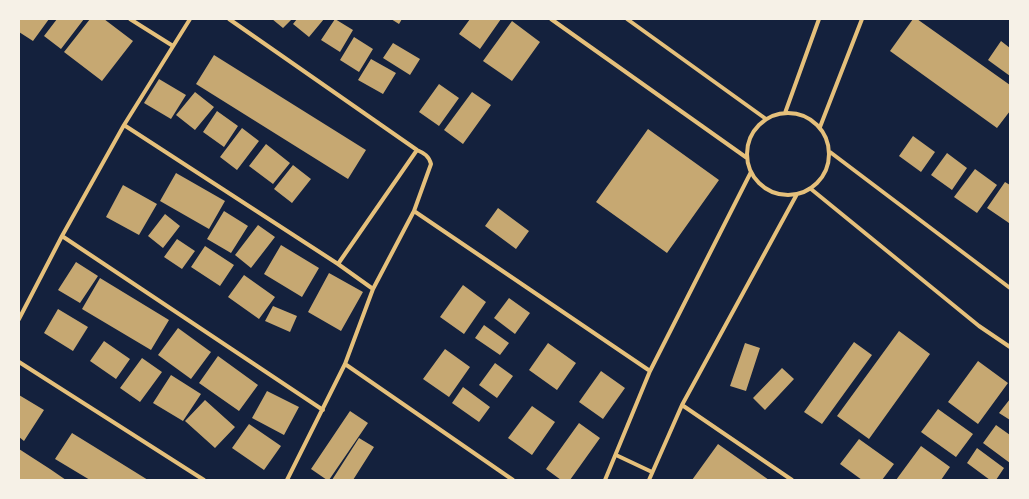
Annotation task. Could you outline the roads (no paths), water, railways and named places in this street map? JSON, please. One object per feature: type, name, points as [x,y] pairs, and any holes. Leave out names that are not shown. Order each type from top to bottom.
[{"type":"street","points":[[130,19],[173,46]]},
{"type":"street","points":[[19,319],[62,236],[124,125],[190,19]]},
{"type":"street","points":[[229,19],[427,156],[431,164],[414,211],[373,289],[346,364],[287,480]]},
{"type":"street","points":[[551,19],[747,158]]},
{"type":"street","points":[[627,19],[766,119]]},
{"type":"street","points":[[786,113],[819,19]]},
{"type":"street","points":[[820,127],[862,19]]},
{"type":"street","points":[[791,112],[812,120],[820,127],[826,136],[830,152],[827,169],[817,183],[811,189],[797,194],[782,195],[767,190],[755,179],[751,172],[747,158],[748,142],[758,125],[766,119],[776,115],[791,112]]},
{"type":"street","points":[[124,125],[338,264],[373,289]]},
{"type":"street","points":[[338,264],[417,150]]},
{"type":"street","points":[[830,152],[1010,288]]},
{"type":"street","points":[[605,480],[650,371],[751,172]]},
{"type":"street","points":[[811,189],[979,326],[1010,347]]},
{"type":"street","points":[[649,480],[682,405],[797,194]]},
{"type":"street","points":[[414,211],[650,371]]},
{"type":"street","points":[[62,236],[323,410]]},
{"type":"street","points":[[19,362],[204,480]]},
{"type":"street","points":[[346,364],[513,480]]},
{"type":"street","points":[[682,405],[792,480]]},
{"type":"street","points":[[616,455],[652,472]]}]
